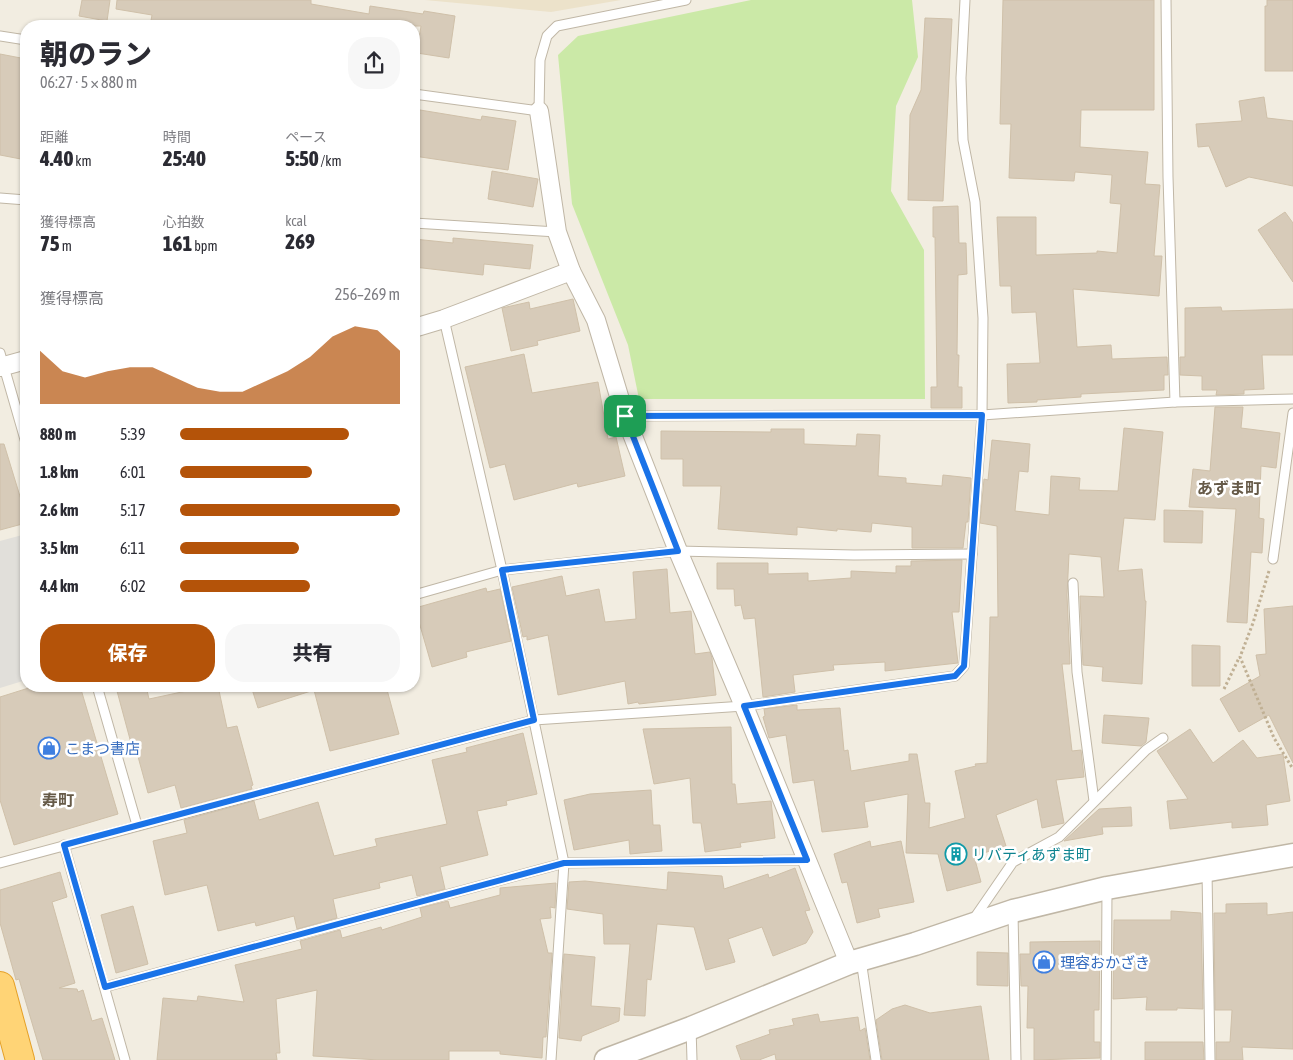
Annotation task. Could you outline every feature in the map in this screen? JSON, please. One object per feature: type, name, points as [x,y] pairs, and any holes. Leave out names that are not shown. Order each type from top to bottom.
[{"type":"highway","points":[[0,986],[20,1060]]},
{"type":"street","points":[[539,112],[557,232],[571,270],[596,320],[625,416],[678,551],[807,860],[855,962]]},
{"type":"street","points":[[420,326],[444,319],[571,270]]},
{"type":"street","points":[[1,362],[20,360]]},
{"type":"street","points":[[606,1060],[855,962],[1013,911],[1107,888],[1293,855]]},
{"type":"lane","points":[[420,95],[539,112],[540,60],[547,36],[557,26],[686,0]]},
{"type":"lane","points":[[0,863],[534,720],[744,706],[955,676],[964,666],[982,415],[983,318],[977,221],[963,140],[961,78],[966,0]]},
{"type":"lane","points":[[1166,0],[1168,177],[1174,402]]},
{"type":"lane","points":[[0,36],[20,39]]},
{"type":"lane","points":[[0,198],[20,200]]},
{"type":"lane","points":[[420,222],[557,232]]},
{"type":"lane","points":[[444,319],[502,570],[564,863],[551,1060]]},
{"type":"lane","points":[[1,362],[20,424]]},
{"type":"lane","points":[[625,416],[982,415],[1174,402],[1293,399]]},
{"type":"lane","points":[[1273,559],[1293,413]]},
{"type":"lane","points":[[420,593],[502,570],[678,551],[854,555],[972,554]]},
{"type":"lane","points":[[1073,582],[1077,672],[1094,801]]},
{"type":"lane","points":[[99,692],[137,826]]},
{"type":"lane","points":[[968,926],[1013,862],[1059,837],[1146,750],[1163,738]]},
{"type":"lane","points":[[64,845],[125,1060]]},
{"type":"lane","points":[[105,987],[564,863],[807,860]]},
{"type":"lane","points":[[1207,871],[1210,1060]]},
{"type":"lane","points":[[1106,1060],[1107,888]]},
{"type":"lane","points":[[1013,911],[1016,1060]]},
{"type":"lane","points":[[855,962],[876,1060]]},
{"type":"lane","points":[[691,1028],[692,1060]]},
{"type":"path","points":[[1224,689],[1240,657],[1253,623],[1273,559]]},
{"type":"path","points":[[1240,657],[1274,738],[1293,769]]},
{"type":"shaded area","points":[[425,0],[621,0],[551,12]]},
{"type":"shaded area","points":[[20,536],[20,682],[0,688],[0,541]]},
{"type":"green space","points":[[751,0],[912,0],[918,57],[896,106],[891,191],[924,250],[925,399],[639,399],[628,345],[572,204],[558,55],[578,36]]},
{"type":"building","points":[[82,0],[110,0],[107,20],[79,16]]},
{"type":"building","points":[[117,0],[311,0],[311,4],[369,14],[370,6],[423,14],[424,11],[455,16],[449,58],[420,53],[420,20],[151,20],[152,15],[116,9]]},
{"type":"building","points":[[1003,0],[1154,0],[1154,110],[1081,110],[1080,147],[1148,152],[1145,184],[1160,185],[1154,256],[1162,256],[1159,296],[1073,289],[1077,347],[1111,345],[1112,359],[1167,357],[1168,375],[1164,375],[1164,390],[1081,394],[1081,397],[1008,403],[1007,364],[1040,363],[1036,312],[1012,313],[1011,286],[1000,286],[997,217],[1036,217],[1036,255],[1097,253],[1097,251],[1117,253],[1121,204],[1110,203],[1112,175],[1075,172],[1074,181],[1009,178],[1011,124],[1000,124]]},
{"type":"building","points":[[1267,0],[1293,0],[1293,71],[1265,71],[1265,6],[1267,6]]},
{"type":"building","points":[[925,18],[952,19],[943,201],[908,200],[910,115],[921,90]]},
{"type":"building","points":[[0,54],[20,58],[20,159],[0,155]]},
{"type":"building","points":[[1264,97],[1267,118],[1293,121],[1293,186],[1249,177],[1226,187],[1209,146],[1198,147],[1196,124],[1242,121],[1239,101]]},
{"type":"building","points":[[420,110],[481,120],[482,116],[516,121],[508,170],[420,157]]},
{"type":"building","points":[[492,171],[538,179],[533,207],[488,199]]},
{"type":"building","points":[[958,206],[959,243],[966,243],[967,274],[958,275],[957,355],[959,355],[958,387],[962,387],[962,408],[931,408],[931,387],[937,387],[933,207]]},
{"type":"building","points":[[1285,212],[1293,223],[1293,282],[1258,230]]},
{"type":"building","points":[[453,238],[533,245],[530,269],[484,264],[483,275],[420,268],[420,240],[453,243]]},
{"type":"building","points":[[573,299],[580,331],[537,341],[538,345],[511,351],[502,308],[529,302],[530,309]]},
{"type":"building","points":[[1221,307],[1222,311],[1293,309],[1293,355],[1262,355],[1264,389],[1244,390],[1244,394],[1216,395],[1217,390],[1202,390],[1202,376],[1180,375],[1180,357],[1185,357],[1185,308]]},
{"type":"building","points":[[524,354],[532,393],[598,382],[608,439],[616,437],[625,476],[578,487],[577,483],[514,500],[505,464],[490,468],[465,367]]},
{"type":"building","points":[[1215,407],[1243,407],[1241,428],[1280,433],[1276,468],[1261,466],[1259,518],[1264,519],[1262,553],[1251,552],[1247,623],[1227,622],[1236,509],[1189,507],[1193,469],[1210,471]]},
{"type":"building","points":[[1124,428],[1163,432],[1155,520],[1124,518],[1118,571],[1142,569],[1146,601],[1142,684],[1102,681],[1103,667],[1083,665],[1080,596],[1104,597],[1101,557],[1069,554],[1067,595],[1070,664],[1062,664],[1072,751],[1081,750],[1084,777],[1056,780],[1064,823],[1042,828],[1037,799],[996,815],[1006,846],[974,856],[981,882],[947,891],[938,854],[906,853],[908,794],[864,802],[868,827],[822,832],[814,780],[793,783],[786,735],[769,738],[763,717],[765,716],[764,709],[797,705],[797,710],[840,708],[844,751],[848,750],[851,771],[909,761],[909,754],[917,754],[925,803],[930,803],[929,828],[965,818],[955,771],[976,766],[975,764],[987,763],[990,617],[998,617],[997,526],[980,523],[984,479],[988,480],[992,440],[1030,444],[1028,472],[1019,471],[1015,511],[1049,515],[1051,476],[1080,478],[1079,490],[1118,491]]},
{"type":"building","points":[[771,429],[804,429],[804,444],[856,446],[857,434],[880,435],[878,476],[906,478],[906,483],[942,486],[943,475],[971,478],[968,522],[966,522],[963,548],[912,548],[912,527],[872,523],[871,532],[797,527],[797,535],[718,529],[721,486],[683,486],[683,459],[661,459],[661,431],[771,432]]},
{"type":"building","points":[[0,444],[4,444],[20,496],[20,525],[0,530]]},
{"type":"building","points":[[1164,510],[1203,511],[1202,543],[1164,542]]},
{"type":"building","points":[[962,560],[959,612],[952,612],[958,663],[885,671],[885,662],[833,665],[834,670],[793,675],[795,692],[763,697],[755,618],[744,619],[741,605],[735,606],[734,589],[717,589],[717,563],[768,563],[768,574],[808,573],[808,581],[851,578],[851,571],[896,573],[896,566],[911,566],[911,561]]},
{"type":"building","points":[[667,569],[670,613],[691,611],[695,654],[710,652],[716,695],[628,704],[625,681],[558,695],[548,635],[527,640],[527,636],[523,637],[512,587],[562,576],[566,596],[599,589],[605,622],[636,619],[633,572]]},
{"type":"building","points":[[486,588],[487,592],[500,589],[511,641],[466,652],[467,657],[432,667],[420,625],[420,607]]},
{"type":"building","points":[[1293,606],[1293,763],[1269,715],[1239,732],[1220,699],[1260,676],[1256,655],[1266,654],[1264,609]]},
{"type":"building","points":[[1192,645],[1220,646],[1220,686],[1192,686]]},
{"type":"building","name":"こまつ書店","points":[[20,691],[82,692],[118,814],[14,845],[0,800],[0,697]]},
{"type":"building","points":[[117,692],[147,692],[149,699],[182,692],[219,692],[227,728],[237,726],[253,785],[251,786],[252,789],[181,808],[175,785],[148,793],[134,742],[131,743]]},
{"type":"building","points":[[253,692],[308,692],[258,708]]},
{"type":"building","points":[[315,692],[388,692],[399,734],[330,751]]},
{"type":"building","points":[[1104,715],[1149,718],[1146,742],[1141,746],[1102,743]]},
{"type":"building","points":[[731,727],[732,784],[735,784],[737,804],[771,801],[775,838],[740,843],[741,847],[705,852],[701,823],[693,823],[690,778],[654,784],[643,729]]},
{"type":"building","points":[[1190,729],[1213,763],[1243,740],[1257,758],[1283,754],[1290,801],[1266,805],[1268,825],[1232,828],[1232,822],[1170,829],[1167,801],[1188,799],[1157,751]]},
{"type":"building","points":[[523,733],[537,794],[506,801],[507,805],[477,811],[488,855],[440,867],[445,889],[417,896],[412,875],[379,883],[380,888],[333,899],[337,918],[297,929],[294,916],[256,926],[255,922],[218,931],[207,885],[165,895],[153,841],[187,833],[184,820],[254,801],[259,820],[318,802],[334,856],[377,846],[375,839],[447,824],[432,760],[467,752],[466,748]]},
{"type":"building","points":[[651,790],[653,825],[660,825],[662,851],[630,854],[629,840],[574,850],[564,800],[590,794]]},
{"type":"building","points":[[1131,807],[1132,826],[1102,827],[1103,834],[1064,841],[1099,809]]},
{"type":"building","points":[[870,841],[871,847],[901,841],[914,902],[878,909],[880,917],[857,923],[847,882],[842,883],[834,854]]},
{"type":"building","points":[[795,868],[810,910],[805,911],[813,932],[806,943],[773,956],[762,927],[728,939],[735,962],[706,970],[694,927],[657,924],[651,980],[647,979],[645,1016],[624,1015],[630,944],[604,944],[603,914],[567,909],[569,882],[585,881],[667,890],[668,872],[722,876],[724,889],[768,874],[769,878]]},
{"type":"building","points":[[60,872],[67,897],[52,902],[75,983],[59,988],[77,989],[78,992],[83,990],[92,1021],[102,1018],[115,1060],[43,1060],[19,979],[16,980],[0,923],[0,890]]},
{"type":"building","points":[[556,883],[555,908],[550,907],[551,918],[540,919],[548,953],[552,953],[546,1037],[543,1037],[542,1058],[500,1054],[500,1051],[449,1051],[449,1060],[379,1060],[313,1056],[317,990],[276,999],[280,1053],[276,1053],[277,1060],[157,1060],[163,998],[197,1001],[198,996],[244,1002],[235,965],[302,949],[300,941],[340,930],[342,938],[381,927],[382,930],[422,917],[420,908],[448,901],[450,908],[500,895],[500,888]]},
{"type":"building","points":[[1267,903],[1267,915],[1293,912],[1293,1049],[1242,1047],[1243,1060],[1216,1060],[1216,1042],[1230,1042],[1232,1010],[1215,1010],[1214,913],[1226,913],[1226,904]]},
{"type":"building","points":[[133,906],[148,964],[116,973],[101,915]]},
{"type":"building","points":[[1171,911],[1201,913],[1203,1009],[1146,1010],[1147,997],[1113,999],[1114,920],[1171,920]]},
{"type":"building","points":[[1100,941],[1099,1010],[1094,1010],[1094,1042],[1100,1042],[1100,1058],[1034,1060],[1034,1028],[1027,1028],[1028,986],[1021,986],[1020,954],[1030,954],[1030,942]]},
{"type":"building","points":[[977,952],[1008,953],[1008,986],[977,985]]},
{"type":"building","points":[[564,954],[595,957],[591,1006],[620,1008],[619,1021],[582,1036],[581,1041],[559,1038]]},
{"type":"building","points":[[905,1005],[930,1013],[981,1006],[989,1060],[882,1060],[876,1020],[892,1009]]},
{"type":"building","points":[[818,1014],[820,1022],[858,1017],[860,1031],[865,1028],[870,1060],[776,1060],[775,1054],[759,1060],[741,1060],[736,1046],[770,1034],[769,1030],[794,1025],[792,1019]]},
{"type":"building","points":[[1145,1042],[1203,1042],[1204,1060],[1145,1060]]},
{"type":"place","name":"こまつ書店","points":[[49,748]]},
{"type":"place","name":"リバティあずま町","points":[[956,854]]},
{"type":"place","name":"理容おかざき","points":[[1044,962]]},
{"type":"district","name":"あずま町","points":[[1229,488]]},
{"type":"district","name":"寿町","points":[[58,800]]},
{"type":"route","points":[[982,415],[964,666],[955,676],[744,706],[807,860],[564,863],[105,987],[64,845],[534,720],[502,570],[678,551],[625,416],[982,415]]}]
